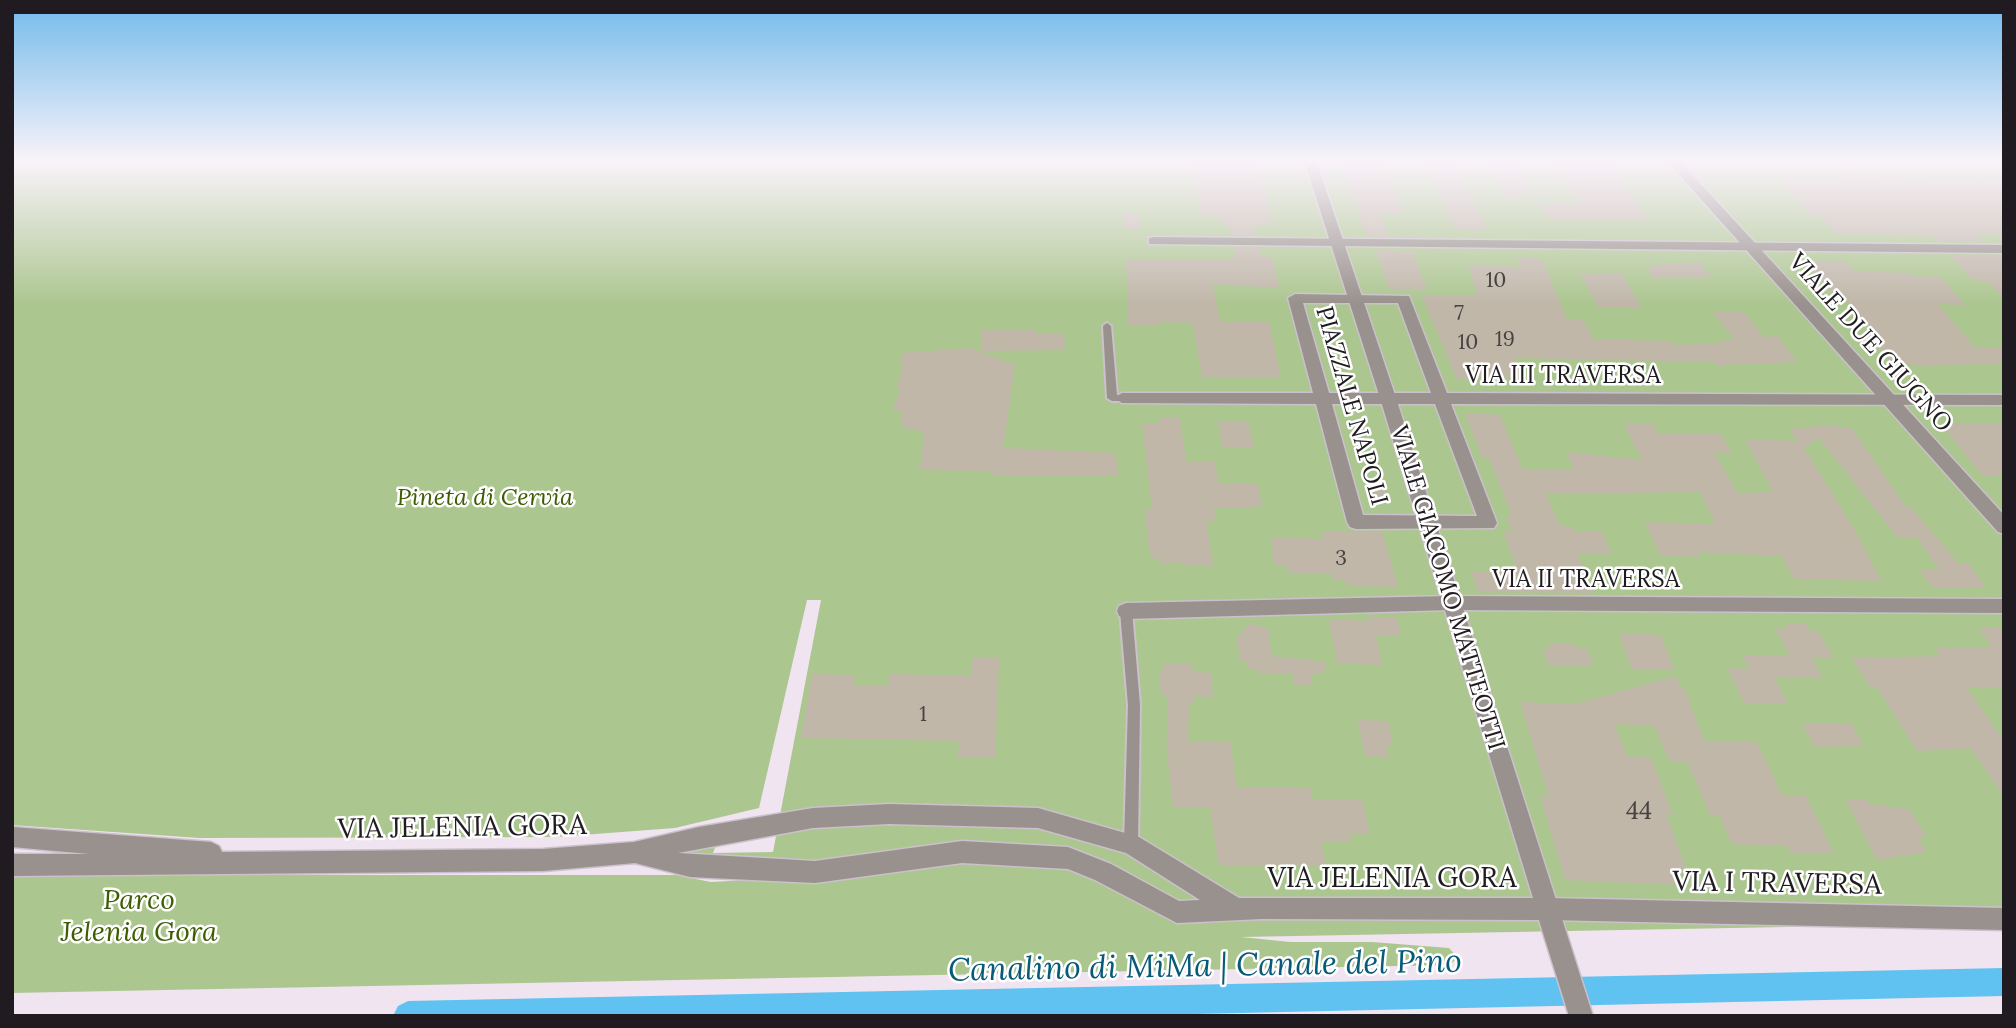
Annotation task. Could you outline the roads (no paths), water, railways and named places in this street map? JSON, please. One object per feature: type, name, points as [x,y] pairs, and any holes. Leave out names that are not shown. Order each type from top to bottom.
[{"type":"street","name":"VIALE GIACOMO MATTEOTTI","points":[[1325,208],[1388,398],[1581,1016]]},
{"type":"street","name":"VIALE DUE GIUGNO","points":[[1715,208],[2004,527]]},
{"type":"street","points":[[1154,242],[2004,249]]},
{"type":"street","name":"PIAZZALE NAPOLI","points":[[1296,298],[1404,299],[1441,398],[1488,523],[1356,522],[1296,298]]},
{"type":"street","name":"VIA III TRAVERSA","points":[[1122,398],[2004,400]]},
{"type":"street","name":"VIA II TRAVERSA","points":[[1126,611],[1451,603],[2004,606]]},
{"type":"street","name":"VIA JELENIA GORA","points":[[12,865],[543,860],[634,853],[699,837],[813,818],[889,814],[1038,818],[1131,844],[1236,909]]},
{"type":"street","name":"VIA JELENIA GORA","points":[[12,837],[291,861]]},
{"type":"street","name":"VIA JELENIA GORA","points":[[634,853],[690,866],[815,872],[962,852],[1068,858],[1103,872],[1177,912],[1236,909],[1548,909]]},
{"type":"street","name":"VIA I TRAVERSA","points":[[1548,909],[2004,919]]},
{"type":"lane","points":[[1107,326],[1112,398],[1122,398]]},
{"type":"lane","points":[[1126,611],[1134,705],[1131,844]]},
{"type":"waterway","name":"Canalino di MiMa | Canale del Pino","points":[[408,1016],[2004,982]]},
{"type":"park label","name":"Pineta di Cervia","points":[[485,498]]},
{"type":"park label","name":"Parco Jelenia Gora","points":[[139,917]]}]
